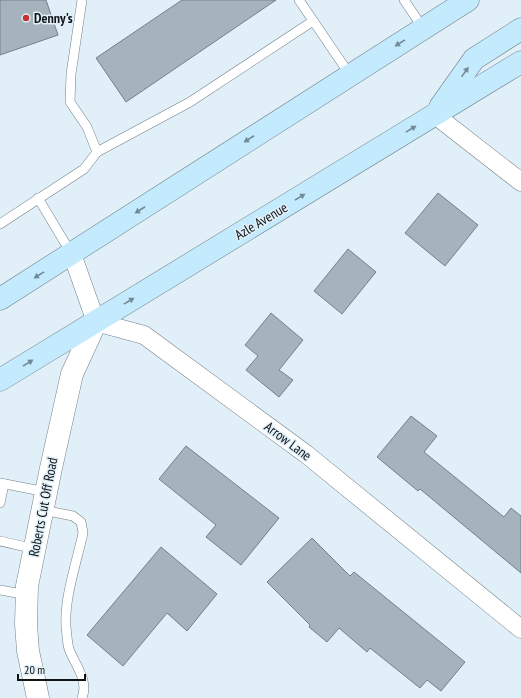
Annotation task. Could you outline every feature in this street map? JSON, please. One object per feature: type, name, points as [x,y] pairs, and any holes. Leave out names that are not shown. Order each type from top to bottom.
[{"type":"main road","points":[[0,299],[468,0]]},
{"type":"main road","points":[[435,115],[474,59],[521,29]]},
{"type":"main road","name":"Azle Avenue","points":[[0,380],[521,62]]},
{"type":"street","points":[[435,115],[521,182]]},
{"type":"street","points":[[72,254],[96,322]]},
{"type":"street","name":"Roberts Cut Off Road","points":[[38,698],[28,651],[27,595],[44,501],[72,374],[96,322]]},
{"type":"street","name":"Arrow Lane","points":[[96,322],[144,335],[306,454],[521,629]]},
{"type":"lane","points":[[82,0],[71,74],[70,102],[87,128],[97,152]]},
{"type":"lane","points":[[299,0],[350,74]]},
{"type":"lane","points":[[404,0],[423,28]]},
{"type":"lane","points":[[0,224],[84,168],[97,152],[190,102],[313,21]]},
{"type":"lane","points":[[38,198],[72,254]]},
{"type":"lane","points":[[0,503],[2,484],[44,501],[73,516],[81,522],[83,533],[69,599],[66,626],[69,648],[83,677],[82,698]]},
{"type":"lane","points":[[0,541],[35,549]]},
{"type":"lane","points":[[0,590],[27,595]]},
{"type":"building","name":"Denny's","points":[[0,0],[46,0],[58,35],[0,55]]},
{"type":"building","points":[[182,0],[276,0],[126,102],[96,58]]},
{"type":"building","points":[[438,193],[478,225],[445,266],[405,233]]},
{"type":"building","points":[[348,249],[376,272],[342,314],[314,291]]},
{"type":"building","points":[[271,313],[303,340],[279,370],[293,380],[279,397],[246,370],[258,356],[245,345]]},
{"type":"building","points":[[411,416],[437,436],[424,452],[504,517],[511,508],[521,516],[521,573],[420,489],[418,491],[377,457]]},
{"type":"building","points":[[186,446],[279,518],[241,565],[206,537],[216,525],[159,479]]},
{"type":"building","points":[[312,538],[350,576],[354,572],[465,662],[441,691],[427,680],[420,688],[370,648],[367,652],[339,628],[327,642],[309,627],[310,625],[267,582]]},
{"type":"building","points":[[161,547],[217,594],[187,631],[167,613],[123,666],[87,635]]},
{"type":"place","name":"Denny's","points":[[26,18]]}]
